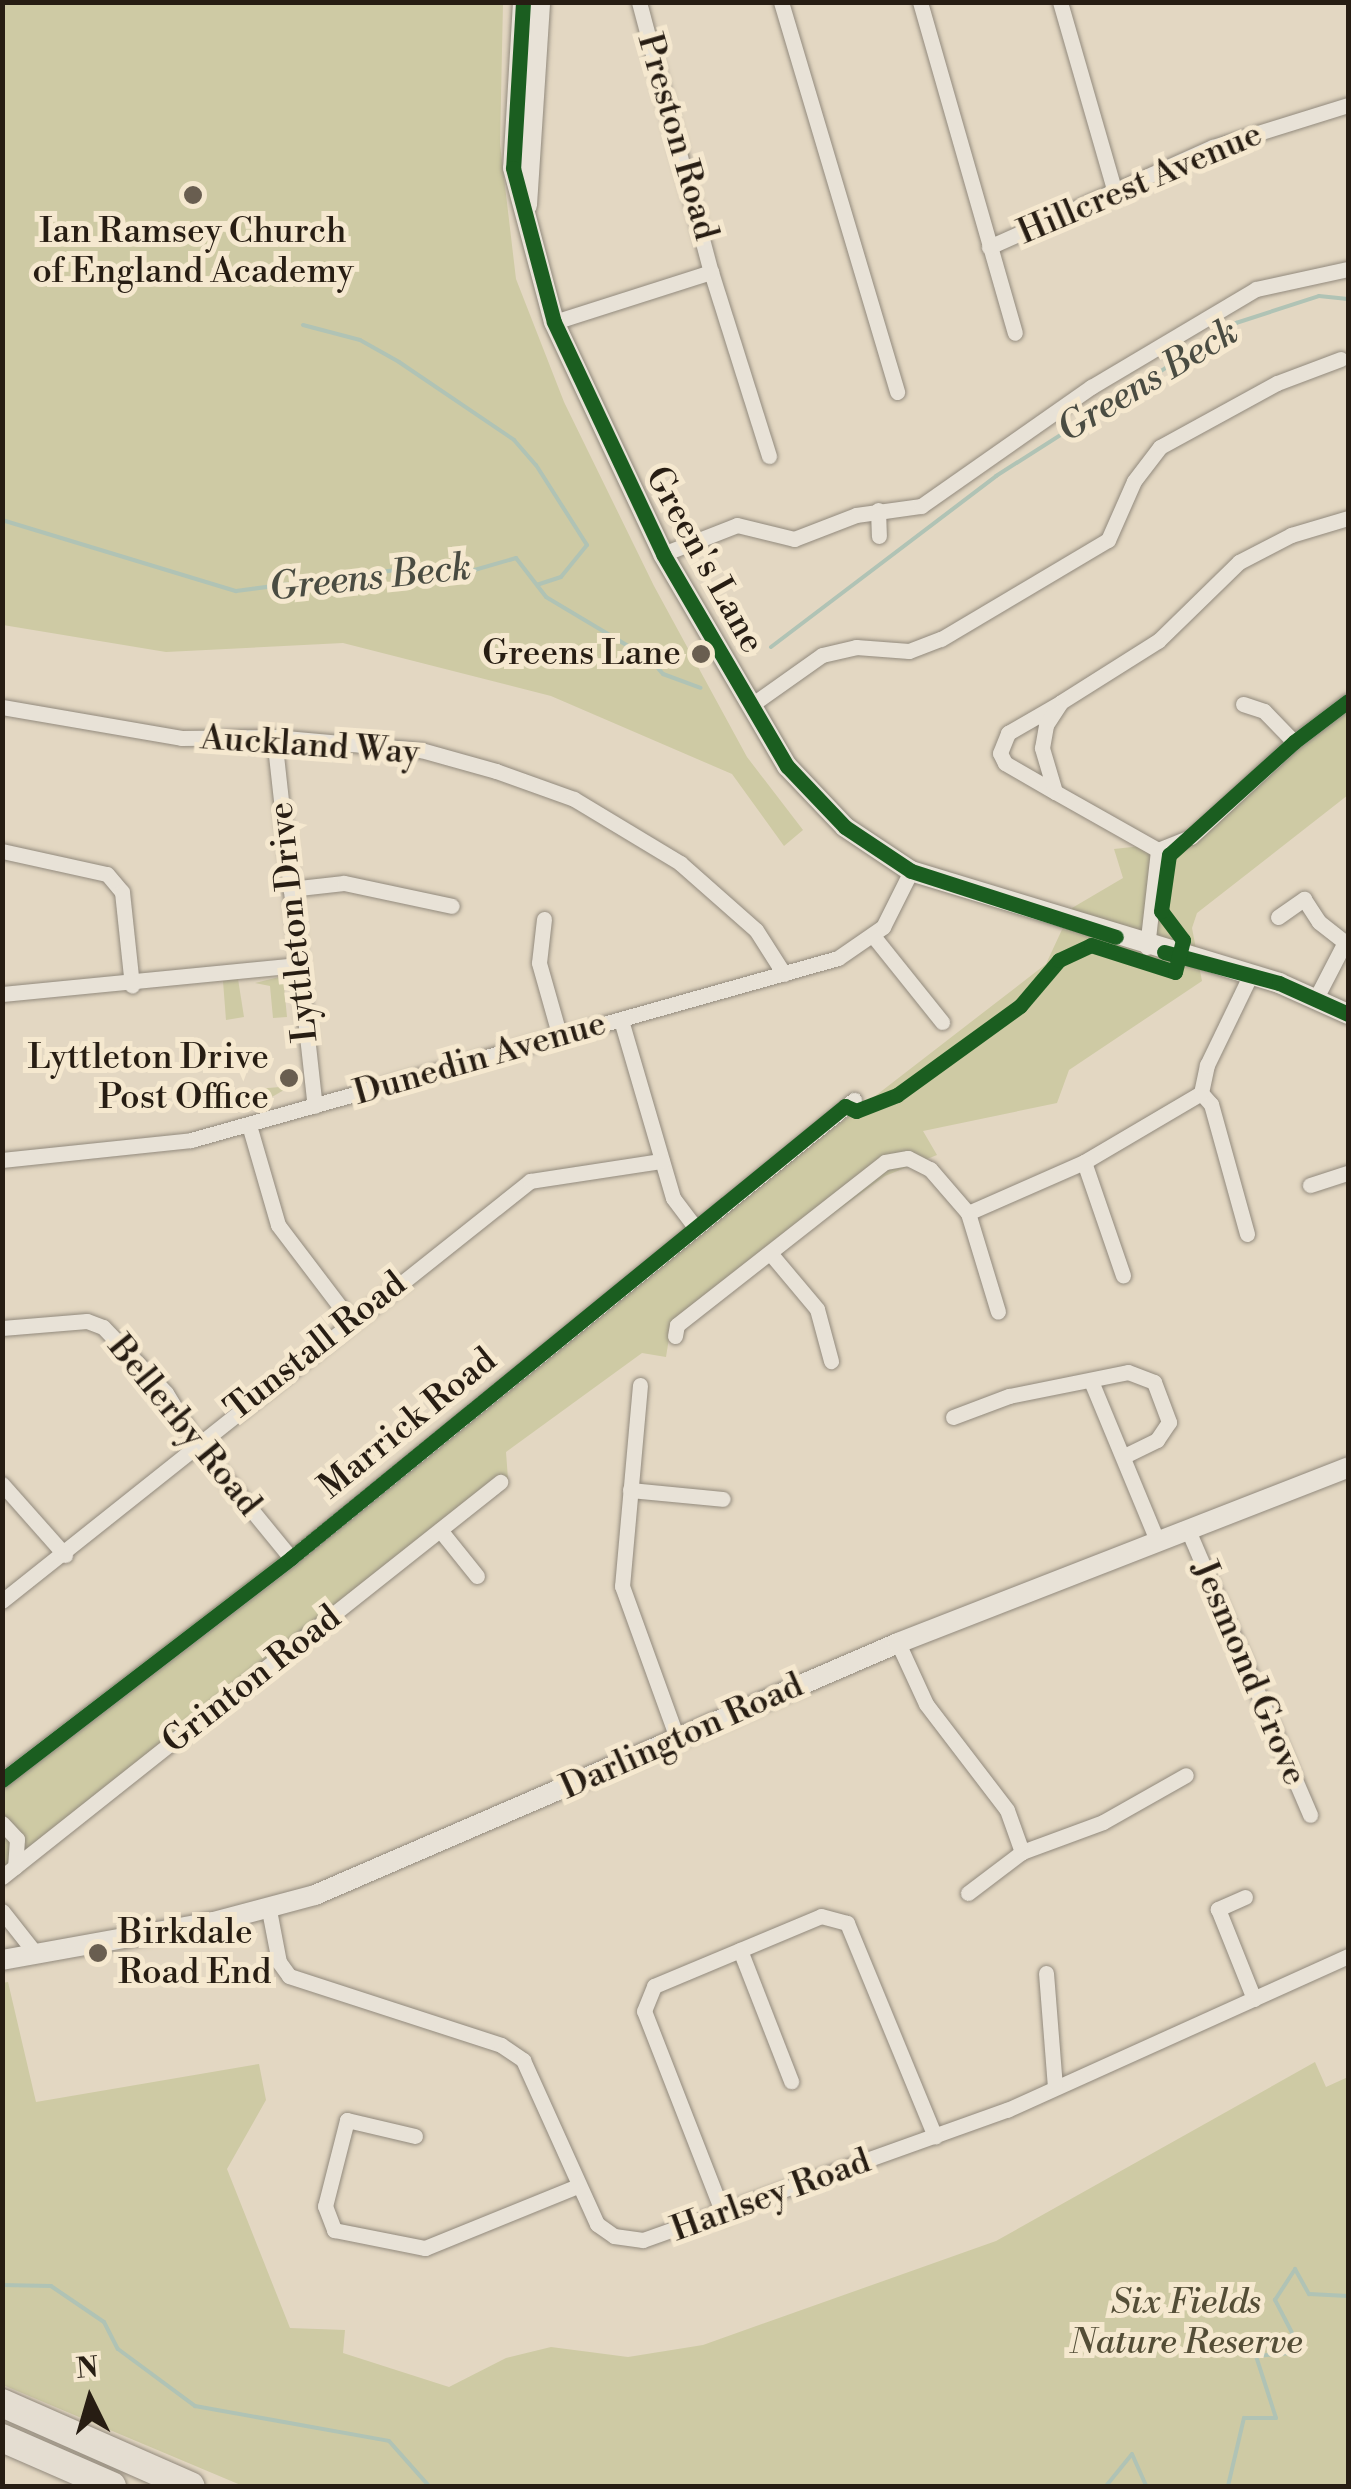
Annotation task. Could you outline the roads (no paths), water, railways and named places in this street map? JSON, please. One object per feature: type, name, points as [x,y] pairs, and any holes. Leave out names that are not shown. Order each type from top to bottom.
[{"type":"highway","points":[[2,2403],[190,2486]]},
{"type":"highway","points":[[2,2438],[112,2486]]},
{"type":"street","name":"Green's Lane","points":[[522,2],[513,168],[554,322],[663,554],[750,706],[816,800],[911,871],[1250,976],[1316,998],[1348,1014]]},
{"type":"street","name":"Green's Lane","points":[[526,223],[540,2]]},
{"type":"street","name":"Preston Road","points":[[639,2],[711,272],[769,456]]},
{"type":"street","points":[[781,2],[897,392]]},
{"type":"street","points":[[920,2],[1014,333]]},
{"type":"street","points":[[1060,2],[1114,192]]},
{"type":"street","name":"Hillcrest Avenue","points":[[989,247],[1213,147],[1348,106]]},
{"type":"street","points":[[834,240],[851,236]]},
{"type":"street","points":[[663,554],[737,525],[794,539],[878,510],[922,506],[1133,362],[1256,290],[1348,269]]},
{"type":"street","name":"Preston Road","points":[[554,322],[711,272]]},
{"type":"street","points":[[1123,345],[1133,362]]},
{"type":"street","points":[[750,706],[822,655],[931,645],[1090,543],[1108,540],[1134,480],[1160,447],[1277,383],[1333,368]]},
{"type":"street","points":[[878,510],[878,536]]},
{"type":"street","points":[[1158,850],[1005,763],[1000,753],[1008,733],[1158,641],[1258,550],[1348,518]]},
{"type":"street","points":[[1055,792],[1042,748],[1061,702]]},
{"type":"street","points":[[1158,850],[1192,837],[1294,742],[1348,702]]},
{"type":"street","points":[[1243,704],[1264,711],[1294,742]]},
{"type":"street","name":"Auckland Way","points":[[2,707],[181,738],[274,737],[420,750],[574,799],[640,836],[724,897],[774,950],[784,974]]},
{"type":"street","name":"Lyttleton Drive","points":[[274,737],[314,1106]]},
{"type":"street","points":[[1147,947],[1158,850]]},
{"type":"street","points":[[2,852],[107,874],[122,892],[132,984]]},
{"type":"street","points":[[911,871],[874,937],[942,1022]]},
{"type":"street","points":[[290,889],[344,884],[452,906]]},
{"type":"street","points":[[1278,917],[1304,899],[1319,922],[1347,943],[1316,998]]},
{"type":"street","points":[[544,920],[538,963],[560,1037]]},
{"type":"street","name":"Dunedin Avenue","points":[[2,1160],[117,1152],[250,1125],[838,958],[874,937]]},
{"type":"street","points":[[2,994],[298,965]]},
{"type":"street","points":[[968,1213],[1084,1162],[1201,1093],[1207,1065],[1250,976]]},
{"type":"street","points":[[622,1020],[673,1198],[696,1228]]},
{"type":"street","points":[[1201,1093],[1211,1104],[1247,1234]]},
{"type":"street","name":"Marrick Road","points":[[2,1780],[292,1558],[850,1107]]},
{"type":"street","points":[[250,1125],[278,1226],[350,1320]]},
{"type":"street","points":[[674,1336],[677,1325],[885,1162],[908,1158],[930,1168],[968,1213],[998,1312]]},
{"type":"street","name":"Tunstall Road","points":[[2,1601],[65,1555],[196,1442],[530,1181],[661,1161]]},
{"type":"street","points":[[1084,1162],[1123,1275]]},
{"type":"street","points":[[1310,1185],[1348,1173]]},
{"type":"street","points":[[770,1253],[817,1309],[831,1361]]},
{"type":"street","name":"Bellerby Road","points":[[2,1328],[86,1321],[103,1327],[166,1393],[196,1442],[292,1558]]},
{"type":"street","points":[[954,1417],[1009,1396],[1128,1372],[1154,1382],[1169,1422],[1157,1440],[1124,1456]]},
{"type":"street","points":[[1092,1381],[1158,1542]]},
{"type":"street","points":[[640,1385],[622,1586],[676,1738]]},
{"type":"street","name":"Darlington Road","points":[[2,1960],[268,1910],[484,1826],[898,1643],[1348,1468]]},
{"type":"street","points":[[474,1477],[486,1493]]},
{"type":"street","name":"Grinton Road","points":[[9,1872],[500,1482]]},
{"type":"street","points":[[2,1484],[65,1555]]},
{"type":"street","points":[[630,1490],[723,1499]]},
{"type":"street","points":[[440,1530],[477,1576]]},
{"type":"street","name":"Jesmond Grove","points":[[1188,1530],[1310,1815]]},
{"type":"street","points":[[898,1643],[926,1704],[1007,1810],[1022,1852]]},
{"type":"street","points":[[968,1892],[1022,1852],[1104,1822],[1186,1774]]},
{"type":"street","points":[[2,1823],[17,1839],[9,1872]]},
{"type":"street","points":[[1246,1896],[1218,1909],[1254,1998]]},
{"type":"street","name":"Harlsey Road","points":[[268,1910],[278,1962],[289,1976],[500,2045],[523,2060],[597,2224],[614,2236],[642,2240],[724,2216],[935,2137],[1348,1956]]},
{"type":"street","points":[[2,1911],[36,1954]]},
{"type":"street","points":[[724,2216],[644,2011],[654,1986],[822,1916],[846,1923],[935,2137]]},
{"type":"street","points":[[740,1950],[790,2080]]},
{"type":"street","points":[[1046,1973],[1054,2088]]},
{"type":"street","points":[[415,2136],[347,2120],[326,2206],[334,2230],[425,2248],[578,2186]]},
{"type":"waterway","name":"Greens Beck","points":[[771,647],[996,476],[1236,323],[1319,296],[1348,299]]},
{"type":"waterway","points":[[303,325],[360,340],[514,440],[536,465],[587,545],[561,577],[537,585]]},
{"type":"waterway","name":"Greens Beck","points":[[2,520],[236,591],[402,569],[471,571],[516,558],[546,597],[650,659],[663,674],[701,688]]},
{"type":"waterway","points":[[1228,2486],[1244,2418],[1276,2418],[1256,2356],[1302,2352],[1275,2300],[1295,2269],[1309,2294],[1348,2296]]},
{"type":"waterway","points":[[2,2285],[51,2286],[104,2322],[118,2349],[195,2406],[389,2441],[429,2486]]},
{"type":"waterway","points":[[1106,2486],[1132,2454],[1146,2486]]},
{"type":"place","name":"Ian Ramsey Church of England Academy","points":[[193,195]]},
{"type":"place","name":"Greens Lane","points":[[701,654]]},
{"type":"place","name":"Lyttleton Drive Post Office","points":[[289,1078]]},
{"type":"place","name":"Birkdale Road End","points":[[98,1953]]},
{"type":"park label","name":"Six Fields Nature Reserve","points":[[1186,2323]]}]
